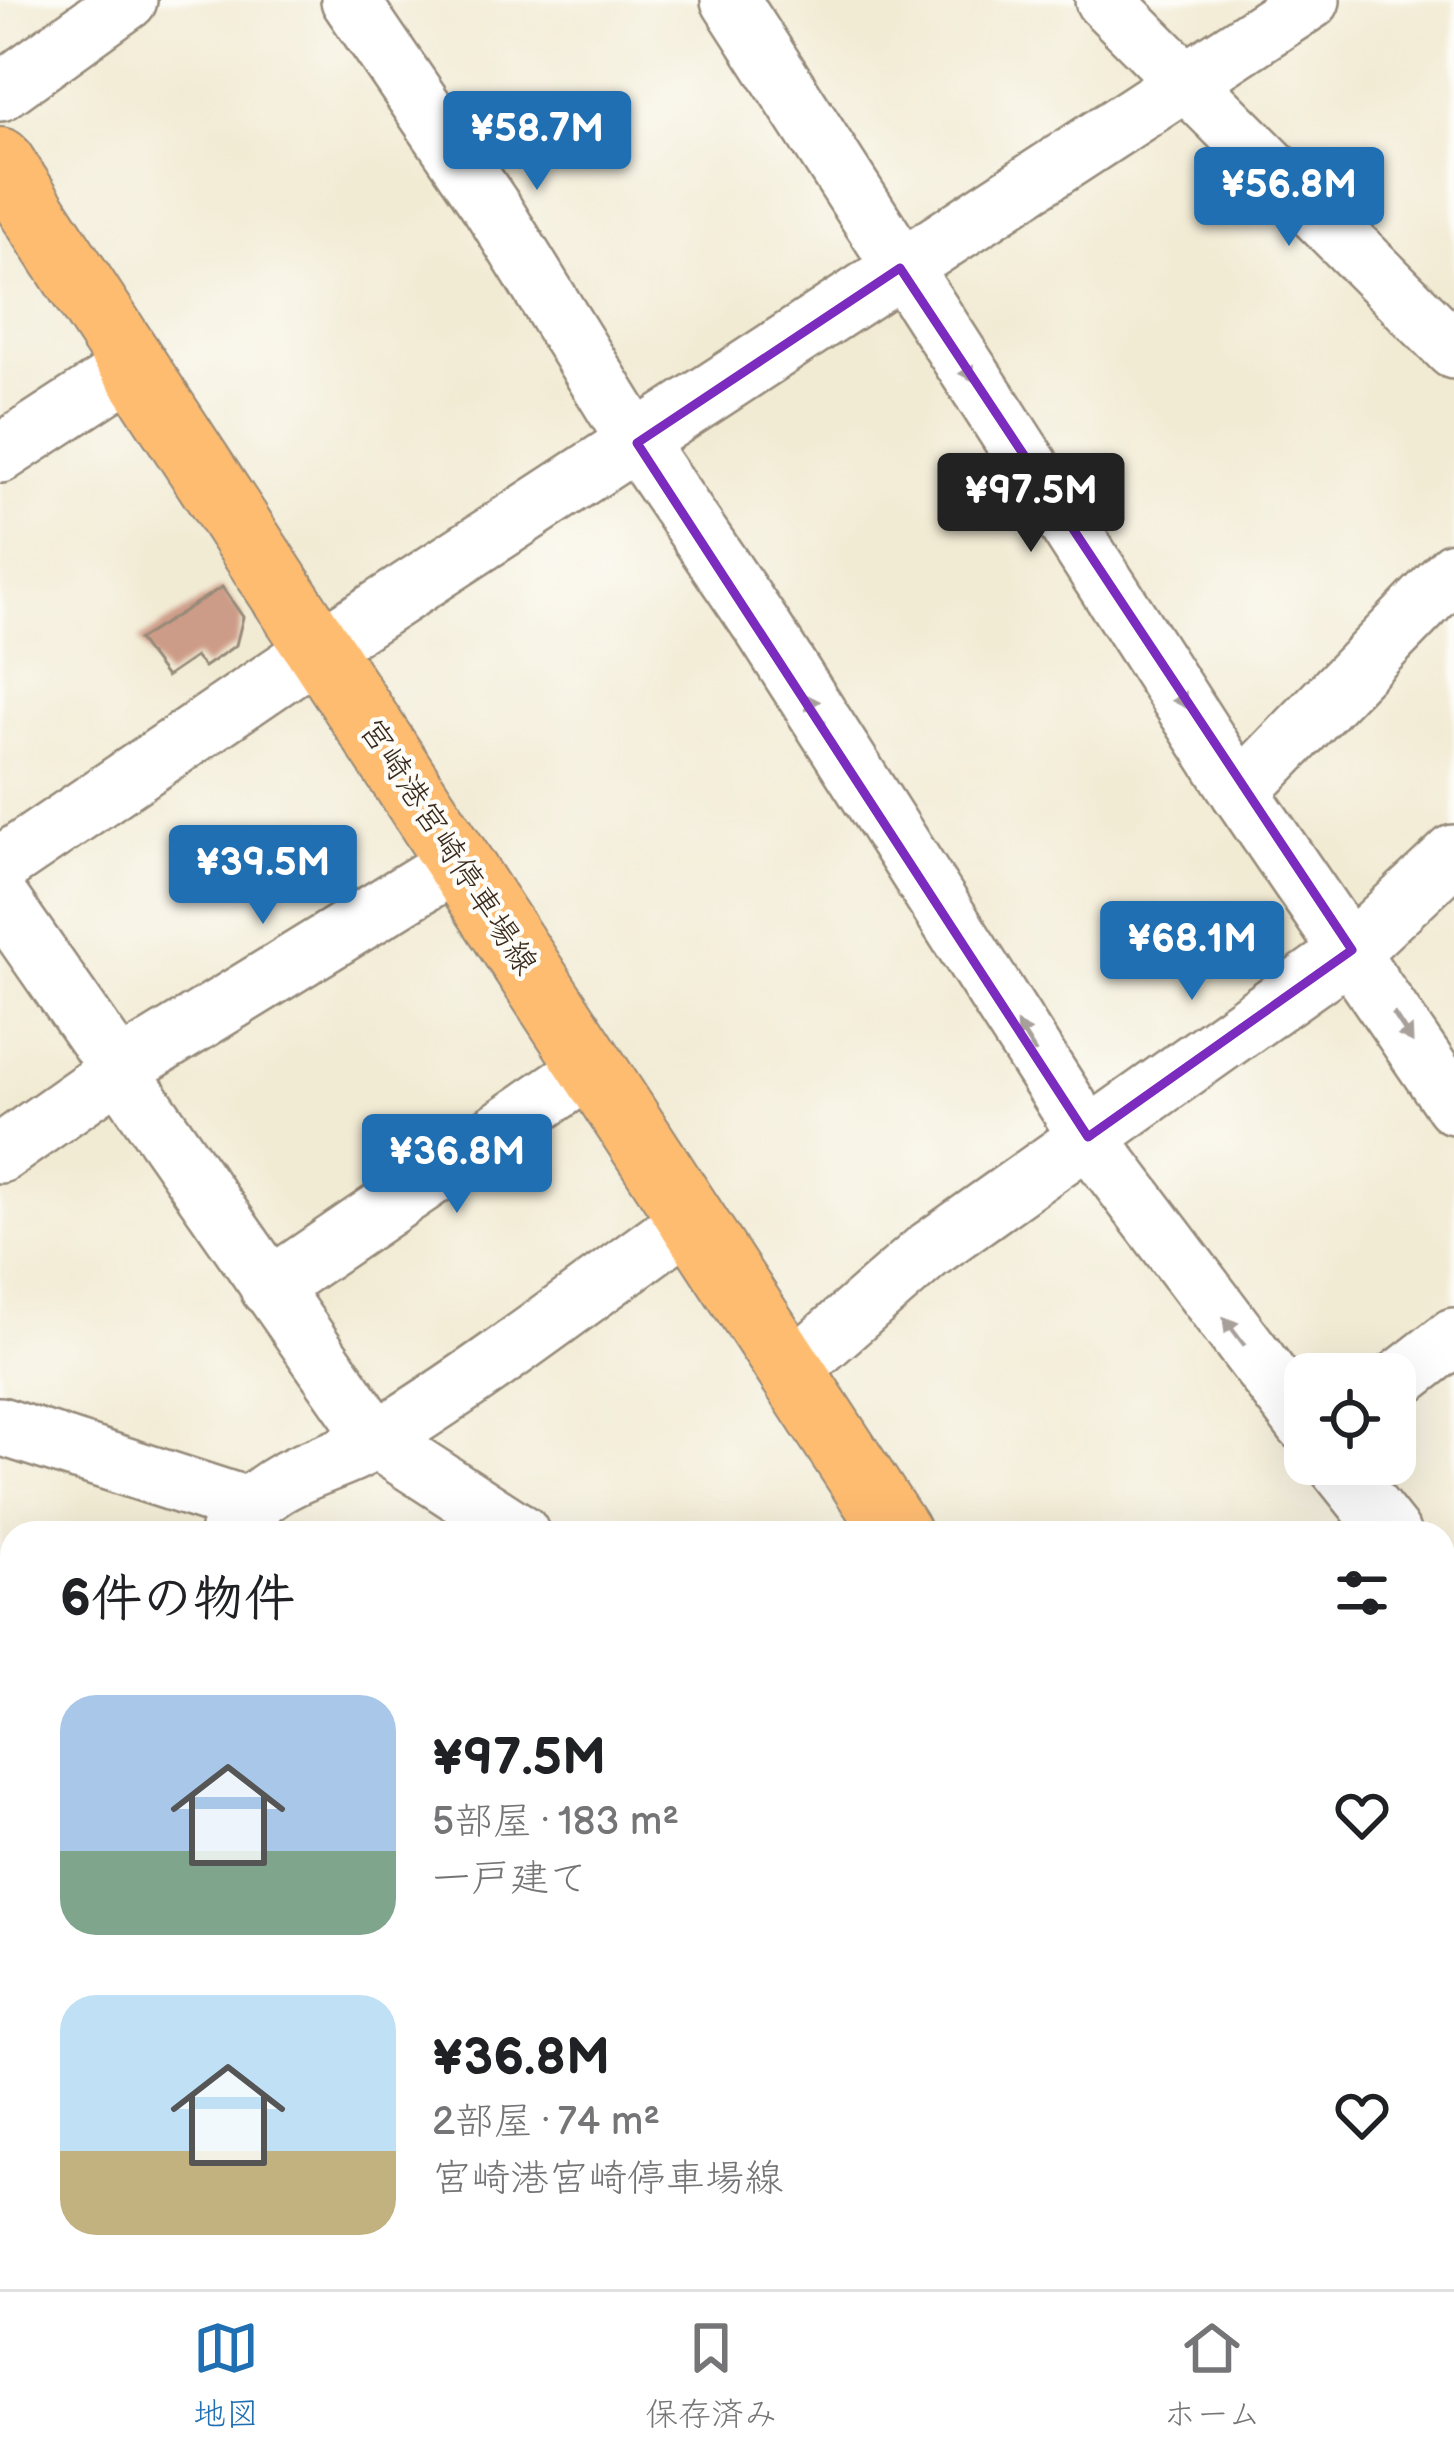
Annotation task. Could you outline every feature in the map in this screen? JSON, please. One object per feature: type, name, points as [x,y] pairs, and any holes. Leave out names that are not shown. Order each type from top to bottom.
[{"type":"main road","name":"宮崎港宮崎停車場線","points":[[0,161],[889,1521]]},
{"type":"street","points":[[0,92],[128,0]]},
{"type":"street","points":[[350,0],[492,208],[637,443],[763,628],[1088,1137],[1284,1396]]},
{"type":"street","points":[[730,0],[1240,792],[1454,1106]]},
{"type":"street","points":[[1104,0],[1454,350]]},
{"type":"street","points":[[0,866],[317,650],[1191,83],[1311,0]]},
{"type":"street","points":[[0,454],[132,368]]},
{"type":"street","points":[[1240,792],[1454,571]]},
{"type":"street","points":[[793,1369],[928,1251],[1352,950],[1434,907],[1454,854]]},
{"type":"street","points":[[0,1154],[116,1072],[459,861]]},
{"type":"street","points":[[0,899],[116,1072],[377,1440],[502,1521]]},
{"type":"street","points":[[269,1288],[592,1067]]},
{"type":"street","points":[[0,1426],[238,1519],[308,1466],[377,1440],[692,1220]]},
{"type":"street","points":[[1416,1367],[1454,1337]]},
{"type":"street","points":[[1353,1485],[1381,1521]]},
{"type":"highlighted area","points":[[900,268],[1352,950],[1088,1137],[637,443]]},
{"type":"building","points":[[222,587],[243,617],[236,645],[204,667],[195,657],[166,677],[138,640]]}]
